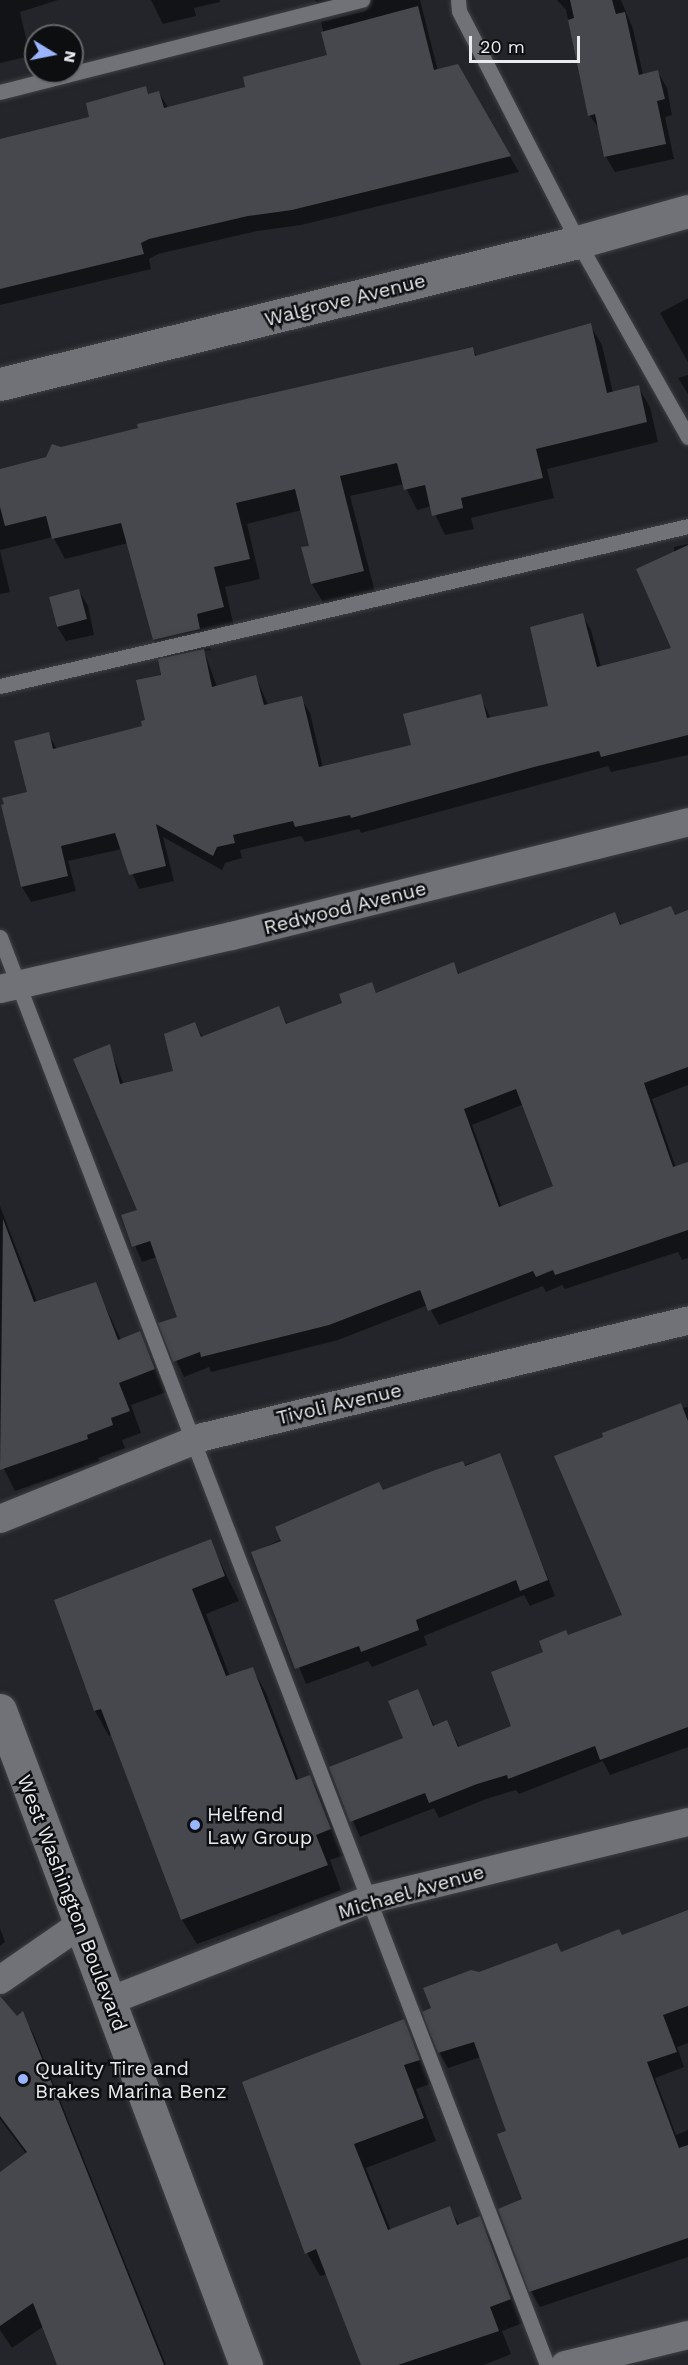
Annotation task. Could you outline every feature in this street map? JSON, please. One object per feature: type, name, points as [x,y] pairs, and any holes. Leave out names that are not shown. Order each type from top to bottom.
[{"type":"street","name":"Walgrove Avenue","points":[[0,384],[578,242],[688,211]]},
{"type":"street","name":"Redwood Avenue","points":[[9,986],[244,933],[688,822]]},
{"type":"street","name":"Tivoli Avenue","points":[[0,1519],[203,1437],[688,1321]]},
{"type":"street","name":"West Washington Boulevard","points":[[0,1710],[242,2363]]},
{"type":"street","name":"Michael Avenue","points":[[109,2001],[368,1900],[688,1822]]},
{"type":"street","points":[[0,1980],[81,1924]]},
{"type":"street","points":[[566,2365],[688,2335]]},
{"type":"lane","points":[[0,92],[362,0]]},
{"type":"lane","points":[[458,0],[459,11],[578,242],[688,437]]},
{"type":"lane","points":[[0,686],[688,526]]},
{"type":"lane","points":[[0,937],[9,986],[193,1442],[547,2365]]},
{"type":"building","points":[[570,0],[612,0],[616,14],[625,12],[639,75],[658,70],[665,99],[657,101],[666,144],[604,157],[595,114],[588,116],[568,20],[574,18]]},
{"type":"building","points":[[418,6],[434,70],[458,64],[511,156],[292,210],[248,216],[149,239],[141,243],[144,254],[0,289],[0,139],[89,117],[86,103],[146,86],[148,94],[159,91],[164,108],[245,87],[243,77],[327,55],[321,32]]},
{"type":"building","points":[[591,323],[607,393],[639,385],[647,422],[536,449],[543,478],[461,498],[463,508],[432,516],[425,485],[404,490],[397,463],[340,476],[364,571],[311,584],[301,547],[309,546],[295,489],[236,503],[250,559],[214,567],[224,607],[197,614],[200,629],[153,640],[121,523],[52,539],[46,516],[5,526],[0,507],[0,469],[46,457],[52,444],[61,447],[138,428],[137,424],[473,347],[475,356]]},
{"type":"building","points":[[688,545],[688,735],[601,757],[599,751],[534,767],[351,818],[350,815],[295,827],[293,821],[233,835],[235,843],[217,847],[213,856],[156,824],[166,866],[129,875],[115,833],[61,846],[68,876],[21,887],[1,805],[4,804],[2,798],[27,792],[14,741],[49,732],[53,749],[142,726],[141,721],[145,720],[136,680],[161,675],[158,659],[204,649],[212,687],[256,675],[264,705],[302,696],[319,767],[411,745],[403,714],[481,694],[487,718],[548,706],[530,627],[583,613],[597,667],[671,648],[636,569]]},
{"type":"building","points":[[79,589],[87,619],[57,627],[49,597]]},
{"type":"building","points":[[671,906],[675,915],[688,910],[688,1067],[644,1083],[673,1167],[688,1162],[688,1230],[555,1275],[553,1270],[536,1277],[533,1271],[428,1311],[420,1290],[329,1325],[201,1357],[200,1352],[173,1362],[158,1323],[177,1317],[150,1241],[132,1247],[121,1215],[137,1210],[73,1059],[110,1044],[120,1084],[173,1071],[164,1034],[195,1022],[201,1037],[279,1006],[286,1024],[342,1003],[339,994],[372,982],[376,993],[454,962],[458,974],[615,912],[620,925]],"holes":[[[516,1089],[553,1186],[499,1207],[464,1109]]]},
{"type":"building","points":[[3,1219],[34,1302],[96,1282],[118,1340],[140,1331],[155,1369],[119,1383],[130,1411],[111,1418],[113,1425],[87,1435],[88,1439],[0,1470]]},
{"type":"building","points":[[681,1403],[688,1421],[688,1727],[600,1760],[595,1746],[508,1779],[507,1775],[477,1784],[429,1803],[425,1793],[350,1822],[329,1767],[403,1738],[388,1701],[418,1689],[433,1726],[447,1720],[458,1747],[511,1726],[491,1672],[543,1652],[539,1641],[566,1630],[568,1635],[622,1615],[554,1456],[603,1437],[602,1433]]},
{"type":"building","points":[[500,1453],[548,1580],[520,1591],[516,1580],[416,1620],[419,1630],[361,1652],[359,1646],[295,1669],[251,1552],[281,1541],[275,1527],[379,1482],[383,1490],[463,1461],[465,1466]]},
{"type":"building","points":[[211,1539],[225,1576],[192,1589],[226,1676],[253,1667],[296,1780],[310,1775],[331,1829],[316,1835],[328,1865],[181,1920],[101,1709],[94,1711],[54,1600]]},
{"type":"building","points":[[688,1910],[688,2006],[663,2015],[677,2052],[647,2062],[679,2148],[688,2145],[688,2238],[529,2292],[498,2209],[522,2199],[497,2134],[506,2131],[474,2042],[438,2053],[422,2012],[431,2008],[423,1988],[471,1970],[479,1972],[557,1943],[561,1952],[619,1929],[622,1935]]},
{"type":"building","points":[[0,1996],[17,2016],[23,2011],[164,2365],[57,2365],[33,2303],[0,2326],[0,2172],[27,2152],[0,2116]]},
{"type":"building","points":[[404,2019],[420,2060],[404,2065],[424,2118],[354,2144],[388,2230],[450,2206],[457,2225],[480,2216],[511,2299],[490,2307],[499,2331],[398,2365],[361,2365],[316,2249],[305,2254],[242,2082]]},
{"type":"place","name":"Helfend Law Group","points":[[195,1825]]},
{"type":"place","name":"Quality Tire and Brakes Marina Benz","points":[[23,2079]]}]
